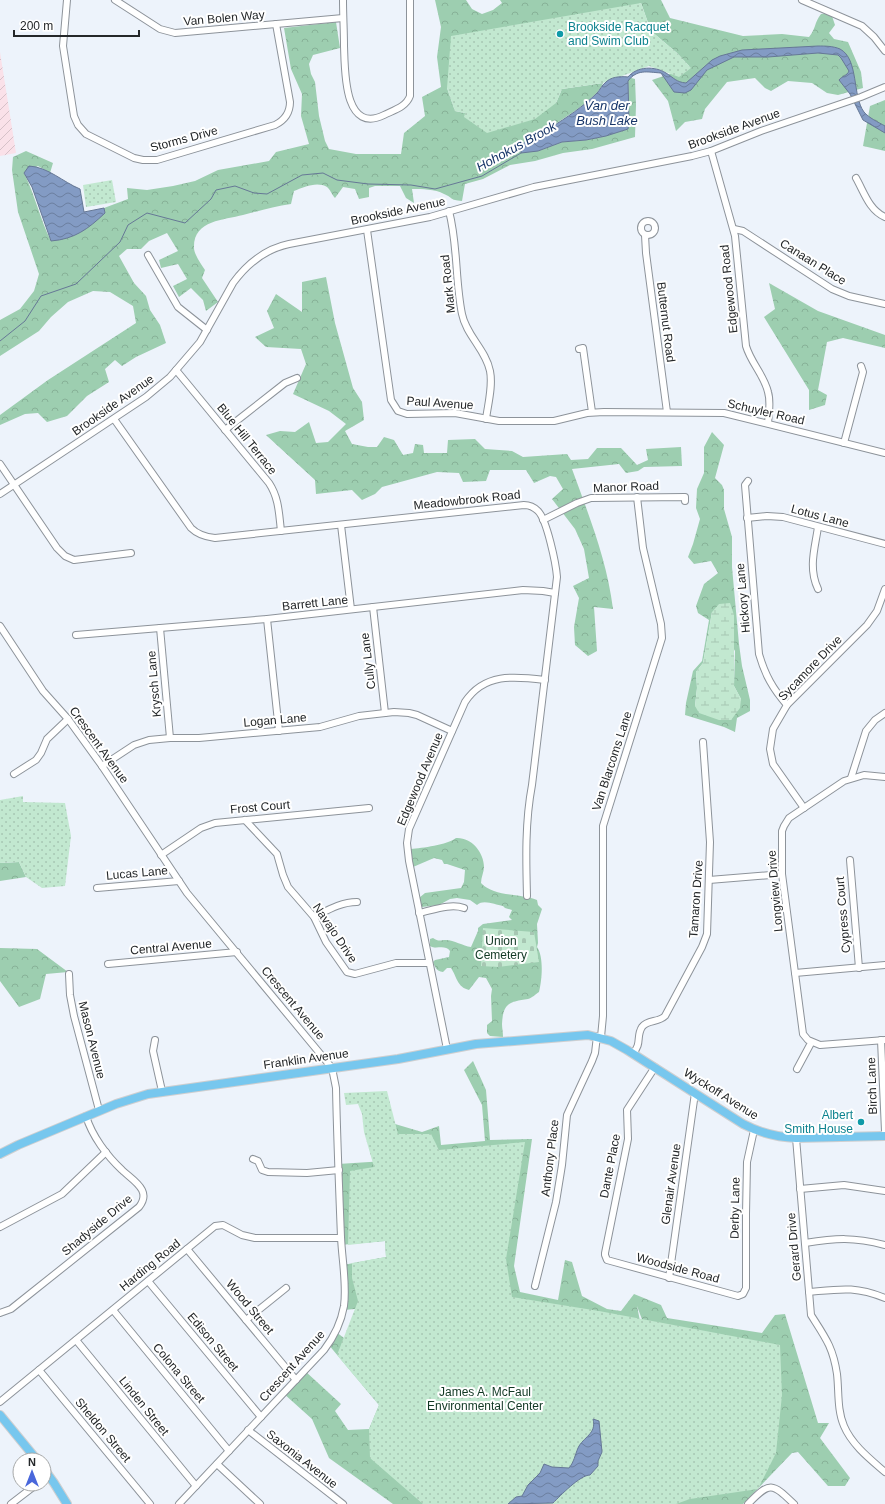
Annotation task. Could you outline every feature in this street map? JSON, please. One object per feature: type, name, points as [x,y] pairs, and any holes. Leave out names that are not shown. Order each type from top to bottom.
[{"type":"main road","name":"Franklin Avenue","points":[[0,1154],[100,1110],[136,1097],[162,1091],[410,1057],[489,1042],[580,1035],[599,1037],[624,1048]]},
{"type":"main road","name":"Wyckoff Avenue","points":[[624,1048],[754,1130],[774,1136],[796,1138],[885,1136]]},
{"type":"main road","points":[[0,1415],[30,1452]]},
{"type":"main road","points":[[52,1483],[67,1504]]},
{"type":"street","name":"Storms Drive","points":[[67,0],[63,51],[76,121],[81,130],[86,134],[134,158],[143,160],[157,160],[275,125],[284,119],[289,111],[290,102],[276,24]]},
{"type":"street","name":"Van Bolen Way","points":[[115,0],[160,29],[170,33],[343,18]]},
{"type":"street","points":[[343,0],[345,74],[349,96],[354,109],[361,116],[370,118],[380,117],[404,106],[410,96],[410,0]]},
{"type":"street","points":[[802,0],[862,26],[874,37],[885,51]]},
{"type":"street","name":"Brookside Avenue","points":[[0,494],[156,390],[176,370],[200,342],[233,283],[249,265],[264,254],[284,245],[367,230],[449,211],[534,188],[711,151],[885,87]]},
{"type":"street","name":"Edgewood Road","points":[[711,151],[734,229],[746,346],[751,359],[764,379],[768,391],[770,404],[768,423]]},
{"type":"street","points":[[856,178],[872,207],[880,215],[885,216]]},
{"type":"street","name":"Mark Road","points":[[449,211],[454,232],[462,314],[467,328],[486,360],[490,370],[491,380],[486,419]]},
{"type":"street","name":"Canaan Place","points":[[734,229],[743,230],[832,289],[849,296],[885,304]]},
{"type":"street","name":"Paul Avenue","points":[[367,230],[390,400],[398,411],[407,414],[455,413],[499,421],[545,422],[592,412]]},
{"type":"street","name":"Butternut Road","points":[[645,235],[646,253],[667,412]]},
{"type":"street","points":[[148,255],[174,301],[184,312],[207,330]]},
{"type":"street","points":[[579,349],[583,348],[592,412]]},
{"type":"street","points":[[844,443],[863,372],[861,366]]},
{"type":"street","name":"Blue Hill Terrace","points":[[176,370],[269,483],[278,505],[280,531]]},
{"type":"street","points":[[225,430],[285,383],[297,378]]},
{"type":"street","name":"Schuyler Road","points":[[592,412],[724,413],[885,453]]},
{"type":"street","name":"Meadowbrook Road","points":[[114,419],[194,531],[204,536],[215,538],[524,505],[536,509],[544,520]]},
{"type":"street","points":[[0,464],[56,548],[65,556],[79,560],[131,554]]},
{"type":"street","name":"Hickory Lane","points":[[748,481],[745,485],[747,518],[760,654],[764,671],[769,682],[775,692],[787,705]]},
{"type":"street","name":"Van Blarcoms Lane","points":[[599,1037],[603,1016],[603,826],[662,638],[661,624],[643,548],[637,497]]},
{"type":"street","name":"Manor Road","points":[[544,520],[577,503],[591,498],[685,497],[685,502]]},
{"type":"street","name":"Lotus Lane","points":[[747,518],[776,516],[885,544]]},
{"type":"street","points":[[527,896],[526,830],[557,569],[544,520]]},
{"type":"street","points":[[341,525],[351,610]]},
{"type":"street","points":[[818,527],[812,568],[818,589]]},
{"type":"street","name":"Sycamore Drive","points":[[804,808],[776,769],[771,757],[770,749],[773,729],[787,705],[867,625],[878,608],[885,589]]},
{"type":"street","name":"Barrett Lane","points":[[76,636],[267,619],[523,590],[555,593]]},
{"type":"street","name":"Cully Lane","points":[[372,607],[385,713]]},
{"type":"street","points":[[267,619],[279,731]]},
{"type":"street","name":"Crescent Avenue","points":[[0,626],[43,691],[68,719],[102,766],[198,907],[332,1068],[336,1088],[341,1238],[345,1293],[341,1318],[329,1343],[179,1504]]},
{"type":"street","name":"Krysch Lane","points":[[160,628],[170,738]]},
{"type":"street","name":"Edgewood Avenue","points":[[447,1049],[408,856],[408,836],[412,822],[468,696],[478,687],[497,679],[508,678],[545,680]]},
{"type":"street","name":"Logan Lane","points":[[102,766],[134,745],[149,740],[200,738],[320,727],[348,718],[385,713],[409,713],[417,715],[452,731]]},
{"type":"street","points":[[851,778],[866,731],[875,720],[885,713]]},
{"type":"street","points":[[14,774],[36,760],[47,739],[68,719]]},
{"type":"street","name":"Tamaron Drive","points":[[633,1053],[638,1047],[639,1035],[642,1028],[648,1023],[659,1020],[664,1016],[702,948],[707,934],[710,842],[704,742]]},
{"type":"street","name":"Longview Drive","points":[[811,1043],[805,1037],[801,1029],[782,874],[782,831],[789,818],[838,784],[851,778],[864,776],[885,777]]},
{"type":"street","name":"Frost Court","points":[[162,855],[207,825],[215,823],[369,808]]},
{"type":"street","name":"Navajo Drive","points":[[245,820],[277,854],[288,887],[314,917],[326,942],[350,973],[355,974],[396,963],[429,963]]},
{"type":"street","name":"Cypress Court","points":[[850,860],[858,968]]},
{"type":"street","points":[[709,880],[782,874]]},
{"type":"street","name":"Lucas Lane","points":[[97,888],[179,881]]},
{"type":"street","points":[[314,917],[339,905],[358,902]]},
{"type":"street","points":[[419,913],[445,907],[460,906],[464,908]]},
{"type":"street","name":"Central Avenue","points":[[108,964],[237,952]]},
{"type":"street","points":[[795,973],[885,965]]},
{"type":"street","name":"Mason Avenue","points":[[69,974],[70,995],[74,1016],[100,1110]]},
{"type":"street","name":"Anthony Place","points":[[534,1286],[556,1202],[562,1165],[567,1115],[592,1061],[599,1037]]},
{"type":"street","points":[[155,1040],[152,1051],[162,1091]]},
{"type":"street","points":[[797,1069],[811,1043],[824,1045],[883,1040]]},
{"type":"street","name":"Birch Lane","points":[[883,1040],[885,1130]]},
{"type":"street","name":"Dante Place","points":[[605,1253],[628,1139],[627,1110],[654,1067]]},
{"type":"street","name":"Glenair Avenue","points":[[669,1278],[695,1093]]},
{"type":"street","name":"Shadyside Drive","points":[[0,1313],[11,1309],[142,1204],[144,1196],[141,1188],[106,1152],[91,1130],[86,1116]]},
{"type":"street","name":"Derby Lane","points":[[746,1288],[747,1162],[754,1130]]},
{"type":"street","name":"Gerard Drive","points":[[796,1138],[811,1316],[827,1338],[831,1348],[836,1373],[840,1411],[844,1426],[857,1445],[885,1472]]},
{"type":"street","points":[[0,1227],[62,1194],[106,1152]]},
{"type":"street","points":[[253,1160],[258,1161],[262,1170],[268,1172],[307,1173],[339,1170]]},
{"type":"street","points":[[800,1189],[844,1186],[885,1191]]},
{"type":"street","name":"Harding Road","points":[[0,1402],[214,1227],[219,1225],[226,1226],[242,1235],[255,1238],[341,1238]]},
{"type":"street","points":[[805,1243],[842,1238],[864,1240],[885,1245]]},
{"type":"street","name":"Wood Street","points":[[187,1249],[296,1380]]},
{"type":"street","name":"Woodside Road","points":[[605,1253],[606,1258],[610,1262],[738,1296],[743,1294],[746,1288]]},
{"type":"street","name":"Edison Street","points":[[148,1281],[261,1417]]},
{"type":"street","points":[[246,1320],[286,1288]]},
{"type":"street","points":[[809,1292],[856,1289],[885,1298]]},
{"type":"street","name":"Colona Street","points":[[113,1310],[229,1451]]},
{"type":"street","name":"Linden Street","points":[[76,1340],[196,1486]]},
{"type":"street","name":"Sheldon Street","points":[[39,1370],[150,1504]]},
{"type":"street","name":"Saxonia Avenue","points":[[248,1430],[343,1504]]},
{"type":"street","points":[[217,1464],[260,1504]]},
{"type":"street","points":[[748,1504],[761,1491],[770,1487],[779,1490],[794,1504]]},
{"type":"street","points":[[10,1504],[27,1492]]},
{"type":"shaded area","points":[[0,52],[16,153],[0,156]]},
{"type":"green space","points":[[435,0],[466,0],[472,9],[482,14],[493,10],[502,3],[500,0],[661,0],[670,18],[743,36],[782,34],[809,37],[821,14],[831,13],[835,25],[829,33],[834,39],[848,42],[861,72],[863,88],[838,95],[827,93],[812,83],[788,81],[771,91],[765,88],[755,78],[727,82],[705,109],[702,119],[685,122],[676,131],[668,101],[652,80],[690,67],[677,53],[651,31],[641,3],[447,88],[455,111],[465,113],[556,103],[562,89],[603,83],[588,101],[551,127],[532,137],[521,145],[538,151],[562,142],[586,140],[628,129],[628,77],[635,79],[635,137],[592,149],[563,153],[535,161],[510,165],[483,179],[465,184],[462,201],[453,199],[437,191],[412,189],[414,203],[406,198],[400,186],[375,186],[369,188],[369,197],[359,199],[355,189],[343,187],[335,198],[327,187],[323,185],[315,185],[306,186],[294,191],[291,204],[273,207],[211,223],[199,232],[195,239],[194,248],[196,256],[205,270],[202,278],[218,302],[206,311],[203,300],[191,288],[179,297],[173,286],[187,279],[178,264],[161,268],[159,260],[178,251],[167,233],[149,241],[141,249],[127,249],[119,256],[134,283],[146,296],[150,310],[160,325],[166,343],[136,357],[122,366],[115,360],[105,369],[109,382],[87,396],[67,416],[47,422],[38,413],[25,414],[0,425],[0,415],[48,380],[136,323],[133,306],[110,292],[93,291],[68,302],[51,317],[39,331],[0,356],[0,320],[20,309],[34,291],[39,274],[18,212],[12,170],[13,157],[26,151],[53,163],[50,173],[38,166],[24,173],[51,241],[105,213],[104,208],[128,199],[127,188],[147,190],[173,186],[195,181],[218,170],[269,161],[276,152],[309,144],[301,116],[302,94],[291,69],[284,28],[336,22],[340,48],[313,55],[309,64],[311,74],[315,82],[319,116],[325,141],[329,149],[356,154],[401,154],[404,133],[425,116],[422,97],[441,87],[437,57],[441,27]]},
{"type":"green space","points":[[641,3],[651,31],[677,53],[691,68],[679,77],[649,66],[603,83],[562,89],[556,103],[535,119],[487,133],[464,117],[465,113],[455,111],[447,88],[451,36]]},
{"type":"green space","points":[[885,100],[885,151],[863,146],[870,106]]},
{"type":"green space","points":[[112,180],[116,202],[86,207],[83,185]]},
{"type":"green space","points":[[326,277],[335,323],[353,388],[362,402],[364,420],[345,431],[352,444],[377,447],[384,437],[394,440],[403,455],[413,453],[415,444],[423,445],[424,453],[447,453],[448,440],[475,439],[485,449],[512,451],[523,457],[567,454],[571,460],[588,459],[597,448],[621,448],[637,465],[648,460],[646,449],[681,447],[682,466],[644,467],[638,471],[626,473],[619,464],[572,469],[602,556],[613,609],[594,607],[597,651],[588,656],[575,645],[574,627],[579,598],[573,586],[589,578],[584,549],[575,529],[552,499],[563,489],[556,477],[550,476],[534,483],[526,470],[490,470],[486,481],[463,482],[459,473],[437,472],[382,487],[375,494],[362,500],[352,490],[316,494],[315,480],[266,435],[280,431],[295,432],[309,422],[316,443],[328,442],[346,424],[329,411],[293,394],[306,364],[301,349],[266,347],[255,337],[274,328],[267,311],[276,294],[302,312],[302,282]]},
{"type":"green space","points":[[769,283],[818,311],[885,335],[885,348],[843,338],[827,342],[818,390],[827,395],[825,405],[809,410],[809,390],[764,317],[775,309]]},
{"type":"green space","points":[[712,432],[724,445],[715,478],[722,485],[724,490],[724,509],[732,537],[732,567],[739,644],[742,666],[750,700],[750,711],[737,718],[735,732],[685,715],[693,671],[702,661],[709,620],[698,613],[696,606],[704,584],[718,573],[711,561],[694,564],[688,557],[700,519],[696,508],[697,489],[704,473],[704,447]],"holes":[[[712,612],[735,651],[734,686],[741,699],[731,720],[695,706],[697,688],[696,672],[703,663]]]},
{"type":"green space","points":[[730,603],[734,615],[734,686],[741,699],[740,708],[731,720],[719,720],[699,713],[695,706],[697,688],[696,672],[703,663],[712,612],[719,604]]},
{"type":"green space","points":[[23,796],[23,802],[65,803],[71,836],[65,886],[42,888],[26,877],[19,862],[0,863],[0,800]]},
{"type":"green space","points":[[456,838],[467,840],[476,846],[482,856],[484,871],[481,883],[493,891],[537,900],[538,905],[542,909],[537,924],[537,947],[541,957],[542,969],[539,992],[532,997],[512,1002],[506,1007],[502,1024],[503,1037],[490,1036],[487,1033],[487,1025],[492,1021],[492,989],[486,978],[479,977],[469,990],[465,989],[458,981],[451,968],[447,968],[443,972],[439,971],[433,962],[435,960],[449,957],[450,951],[443,947],[430,946],[430,939],[449,940],[471,947],[478,928],[483,924],[512,920],[509,917],[512,910],[486,902],[477,905],[470,900],[457,898],[450,899],[439,905],[422,907],[419,898],[425,893],[461,888],[464,882],[465,870],[444,864],[442,860],[434,858],[413,867],[410,855],[411,849],[441,844]]},
{"type":"green space","points":[[19,862],[26,877],[0,881],[0,863]]},
{"type":"green space","name":"Union Cemetery","points":[[483,928],[534,932],[539,962],[498,967],[481,966]]},
{"type":"green space","points":[[0,948],[37,949],[68,972],[46,974],[40,999],[19,1007],[0,981]]},
{"type":"green space","name":"James A. McFaul Environmental Center","points":[[473,1061],[486,1090],[490,1140],[532,1139],[514,1266],[520,1292],[558,1300],[565,1260],[572,1262],[582,1296],[607,1309],[621,1311],[634,1294],[661,1305],[667,1318],[762,1333],[775,1315],[785,1314],[818,1423],[829,1423],[820,1438],[850,1478],[845,1486],[828,1486],[798,1452],[792,1453],[743,1504],[552,1504],[376,1307],[344,1310],[343,1265],[386,1257],[385,1241],[340,1245],[338,1164],[385,1161],[395,1124],[422,1132],[439,1126],[441,1145],[485,1141],[482,1105],[464,1070]],"holes":[[[637,1306],[668,1389],[641,1326]]]},
{"type":"green space","name":"James A. McFaul Environmental Center","points":[[387,1091],[398,1134],[431,1134],[439,1150],[525,1142],[506,1259],[512,1297],[599,1311],[780,1345],[782,1395],[776,1453],[758,1489],[690,1499],[676,1504],[423,1504],[370,1458],[369,1429],[379,1405],[337,1355],[358,1301],[352,1278],[352,1263],[386,1257],[385,1241],[348,1245],[350,1171],[374,1167],[364,1132],[362,1114],[358,1104],[346,1105],[344,1093]]},
{"type":"green space","points":[[336,1332],[423,1397],[494,1504],[393,1504],[329,1458],[312,1419],[283,1393],[305,1371],[341,1404],[335,1411],[348,1430],[369,1429],[379,1405],[328,1344]]},
{"type":"water","name":"Van der Bush Lake","points":[[818,46],[837,48],[846,54],[853,69],[860,105],[868,116],[885,126],[885,133],[863,120],[850,94],[839,80],[849,71],[838,55],[818,53],[768,57],[734,57],[707,70],[691,90],[685,93],[674,92],[661,73],[639,73],[631,77],[628,81],[628,129],[606,136],[586,140],[562,142],[538,151],[521,153],[521,145],[575,112],[612,78],[628,77],[632,73],[641,69],[652,68],[666,73],[677,81],[686,83],[712,60],[720,56],[742,50]]},
{"type":"water","points":[[29,166],[43,169],[80,189],[84,212],[104,208],[105,213],[81,232],[67,238],[51,241],[32,187],[24,173]]},
{"type":"water","points":[[593,1419],[599,1421],[602,1452],[598,1461],[598,1466],[590,1475],[581,1478],[553,1503],[508,1504],[516,1497],[522,1496],[528,1485],[540,1473],[544,1464],[552,1467],[569,1468],[580,1444],[593,1428]]},
{"type":"waterway","name":"Hohokus Brook","points":[[0,341],[25,321],[41,296],[76,284],[120,242],[128,225],[147,213],[185,223],[211,199],[216,190],[235,186],[254,193],[267,194],[302,175],[323,173],[337,180],[368,184],[411,185],[435,189],[482,176],[521,153]]},
{"type":"place","name":"Brookside Racquet and Swim Club","points":[[560,34]]},
{"type":"place","name":"Albert Smith House","points":[[861,1122]]}]
